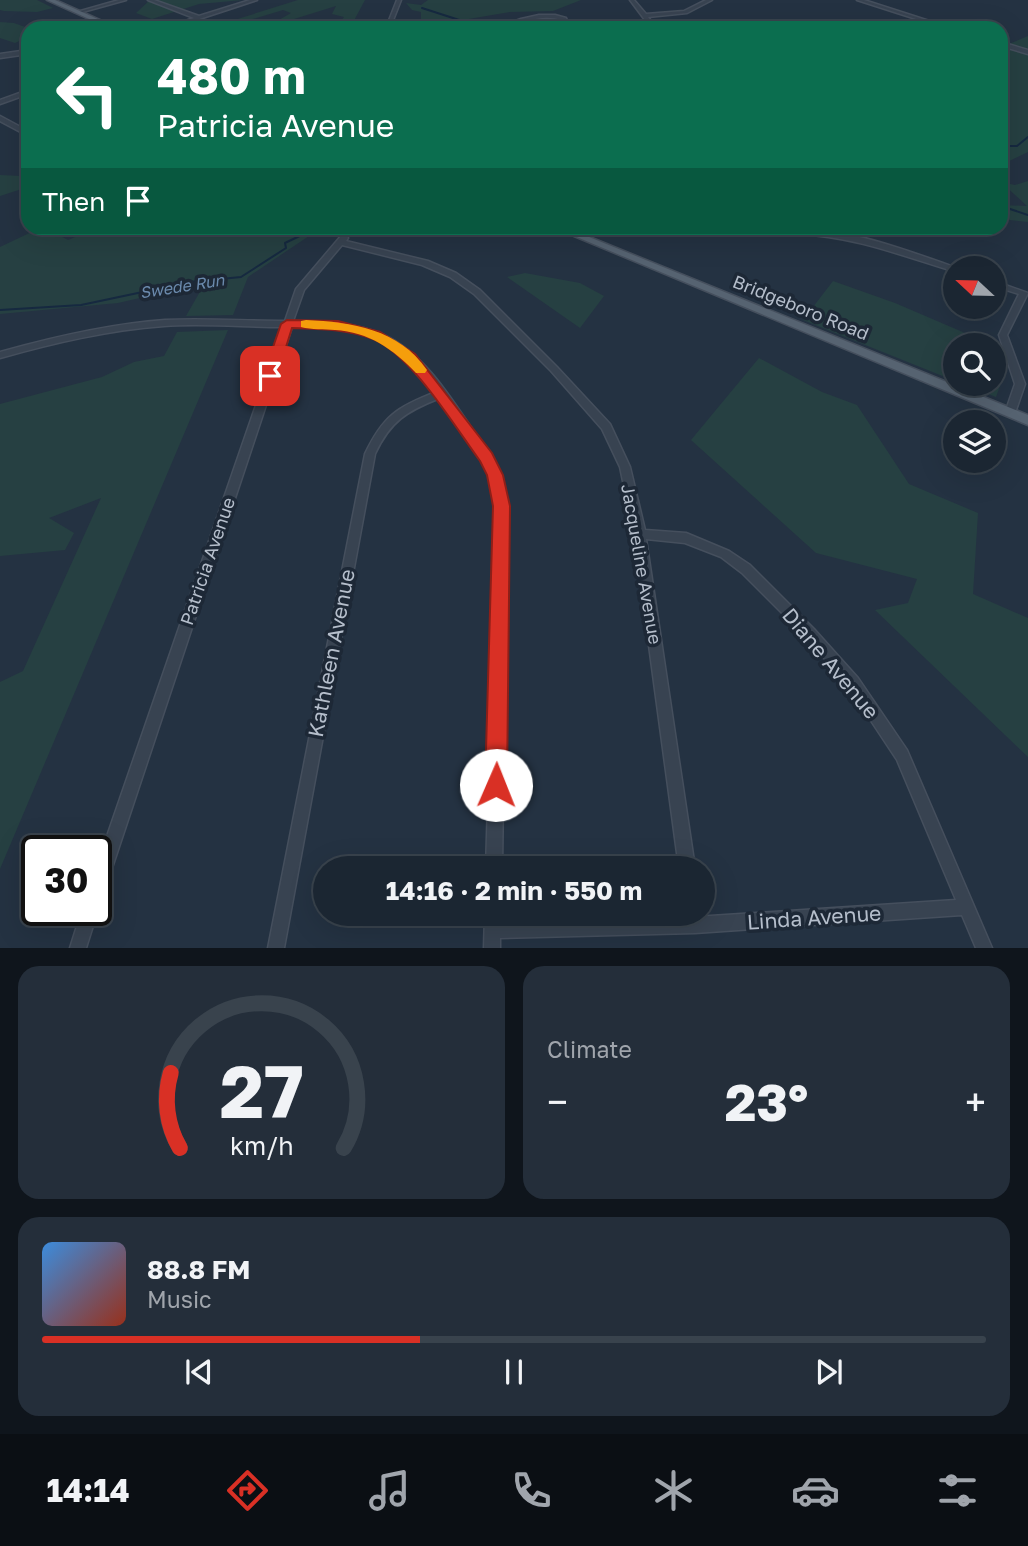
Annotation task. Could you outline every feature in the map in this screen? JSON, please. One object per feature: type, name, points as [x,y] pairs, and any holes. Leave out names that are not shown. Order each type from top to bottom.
[{"type":"main road","points":[[50,0],[99,21]]},
{"type":"main road","name":"Bridgeboro Road","points":[[577,235],[1028,420]]},
{"type":"street","points":[[79,12],[124,0]]},
{"type":"street","points":[[150,0],[200,18]]},
{"type":"street","points":[[190,21],[255,0]]},
{"type":"street","points":[[391,21],[399,0]]},
{"type":"street","points":[[632,0],[649,21]]},
{"type":"street","points":[[645,16],[685,12],[710,0]]},
{"type":"street","points":[[859,0],[926,21]]},
{"type":"street","points":[[519,21],[548,15],[565,21]]},
{"type":"street","points":[[1008,46],[1028,52]]},
{"type":"street","points":[[0,56],[21,52]]},
{"type":"street","points":[[0,102],[21,94]]},
{"type":"street","points":[[0,118],[21,130]]},
{"type":"street","points":[[826,235],[901,252],[943,266]]},
{"type":"street","name":"Patricia Avenue","points":[[112,844],[300,289],[343,239]]},
{"type":"street","name":"Jacqueline Avenue","points":[[343,239],[425,263],[453,275],[477,292],[554,369],[606,427],[625,467],[640,534],[685,856]]},
{"type":"street","points":[[1010,413],[1020,384],[1003,335],[1028,280]]},
{"type":"street","points":[[1006,287],[1024,293]]},
{"type":"street","points":[[0,355],[48,342],[167,324],[287,324],[338,326],[380,336],[410,357],[441,394],[486,457],[495,475],[502,506],[494,856]]},
{"type":"street","name":"Kathleen Avenue","points":[[276,947],[370,454],[379,431],[392,418],[407,408],[441,394]]},
{"type":"street","name":"Diane Avenue","points":[[640,534],[686,538],[725,554],[746,569],[810,633],[860,692],[902,755],[984,947]]},
{"type":"street","name":"Linda Avenue","points":[[715,918],[967,907]]},
{"type":"street","points":[[78,947],[85,926]]},
{"type":"street","points":[[492,947],[493,926]]},
{"type":"green space","points":[[0,0],[37,0],[53,8],[37,12],[4,11],[0,10]]},
{"type":"green space","points":[[150,0],[243,0],[199,4],[152,19],[136,13]]},
{"type":"green space","points":[[298,0],[365,0],[354,21],[341,21],[344,17],[332,14],[336,6],[288,21],[277,21],[291,13],[283,10],[246,21],[231,21]]},
{"type":"green space","points":[[428,0],[581,0],[553,11],[510,12],[457,21],[421,21],[421,12],[412,10],[406,3],[421,5]]},
{"type":"green space","points":[[0,22],[21,26],[21,40],[15,43],[0,38]]},
{"type":"green space","points":[[1028,36],[1028,152],[1008,162],[1008,44]]},
{"type":"green space","points":[[0,175],[21,176],[21,189],[0,196]]},
{"type":"green space","points":[[1028,181],[1028,222],[1008,220],[1008,205],[1027,206],[1008,188],[1008,184],[1015,185]]},
{"type":"green space","points":[[25,235],[58,235],[68,240],[80,235],[316,235],[309,236],[248,277],[233,315],[186,316],[205,283],[118,303],[0,314],[0,247]]},
{"type":"green space","points":[[525,273],[580,283],[604,296],[580,328],[507,277]]},
{"type":"green space","points":[[833,281],[895,303],[965,333],[943,333],[943,376],[803,320]]},
{"type":"green space","points":[[228,330],[0,869],[0,682],[23,671],[101,498],[49,518],[74,533],[65,550],[0,556],[0,404],[102,377],[134,362],[164,356],[177,332]]},
{"type":"green space","points":[[759,358],[822,392],[857,405],[909,484],[978,513],[973,594],[1028,618],[1028,757],[875,610],[908,603],[917,579],[816,553],[691,440]]},
{"type":"waterway","points":[[422,8],[462,21]]},
{"type":"waterway","name":"Swede Run","points":[[1008,146],[1017,146],[1028,137]]},
{"type":"waterway","points":[[1008,208],[1028,215]]},
{"type":"waterway","name":"Swede Run","points":[[0,310],[81,305],[190,282],[241,277],[286,248],[285,243],[302,235]]},
{"type":"slow traffic","points":[[306,324],[338,326],[380,336],[410,357],[420,370]]},
{"type":"route","points":[[270,376],[287,324],[338,326],[380,336],[410,357],[441,394],[486,457],[495,475],[502,506],[496,785]]}]
